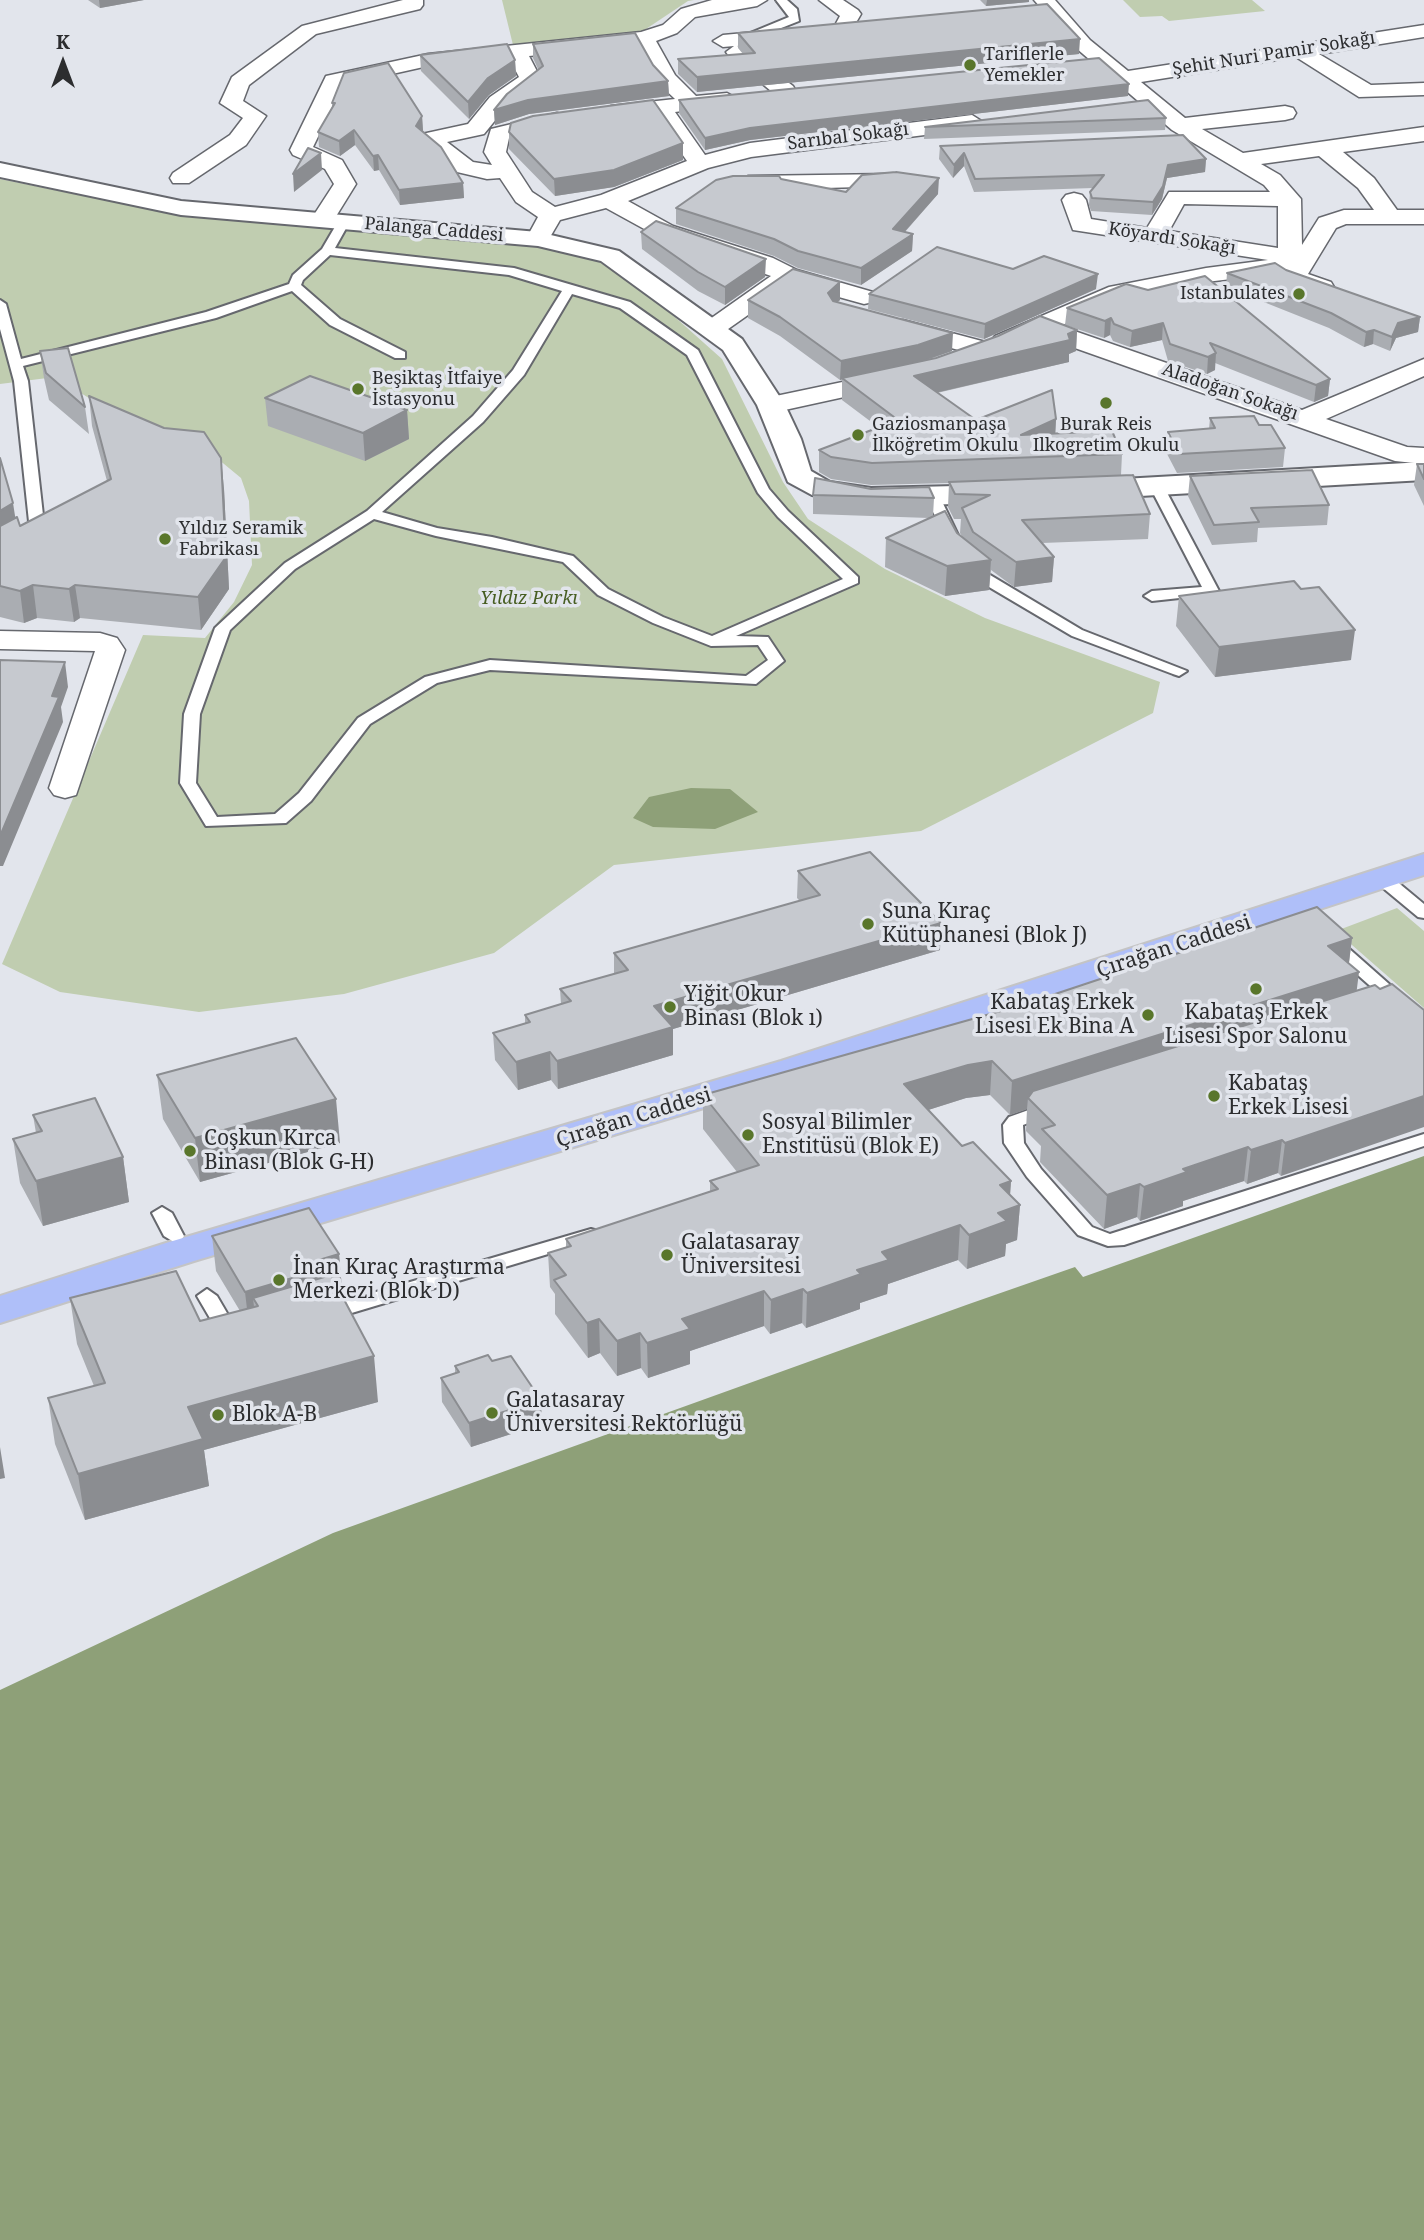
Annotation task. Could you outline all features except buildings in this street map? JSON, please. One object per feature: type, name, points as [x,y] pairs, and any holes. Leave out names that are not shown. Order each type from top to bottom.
[{"type":"main road","name":"Palanga Caddesi","points":[[0,170],[181,208],[538,239],[610,256],[662,291],[733,345],[771,405],[787,439],[798,476],[822,489],[871,497],[1043,492],[1424,471]]},
{"type":"main road","name":"Çırağan Caddesi","points":[[0,1310],[180,1252],[1303,918],[1382,879],[1424,864]]},
{"type":"street","points":[[181,178],[238,140],[255,116],[231,103],[240,82],[309,30],[413,5],[413,0]]},
{"type":"street","points":[[333,222],[345,184],[334,165],[301,150],[334,81],[428,60],[644,38],[670,29],[688,13],[705,7],[757,0]]},
{"type":"street","points":[[829,0],[851,14],[843,29]]},
{"type":"street","points":[[1041,7],[1180,125],[1204,136],[1272,180],[1287,199],[1288,267]]},
{"type":"street","points":[[732,40],[869,27]]},
{"type":"street","name":"Şehit Nuri Pamir Sokağı","points":[[1124,78],[1424,31]]},
{"type":"street","points":[[644,38],[666,78],[692,104]]},
{"type":"street","points":[[732,40],[785,91]]},
{"type":"street","points":[[506,171],[486,172],[465,167],[430,139],[476,129],[498,102],[530,79],[515,50]]},
{"type":"street","points":[[1302,51],[1367,92],[1424,89]]},
{"type":"street","points":[[1077,64],[1104,61]]},
{"type":"street","points":[[538,239],[551,215],[524,197],[506,171],[495,152],[499,134],[529,124],[587,115],[811,88]]},
{"type":"street","points":[[1128,105],[1154,102]]},
{"type":"street","points":[[661,108],[701,163]]},
{"type":"street","points":[[1180,125],[1285,113]]},
{"type":"street","name":"Sarıbal Sokağı","points":[[551,215],[619,206],[662,181],[701,163],[750,150],[997,119]]},
{"type":"street","points":[[1243,160],[1424,134]]},
{"type":"street","points":[[1162,139],[1204,136]]},
{"type":"street","points":[[1325,149],[1366,183],[1383,202],[1390,216]]},
{"type":"street","points":[[750,150],[925,150]]},
{"type":"street","points":[[720,187],[733,183],[891,181]]},
{"type":"street","points":[[619,206],[681,197]]},
{"type":"street","points":[[1154,236],[1177,197],[1287,199]]},
{"type":"street","name":"Köyardı Sokağı","points":[[1074,200],[1080,225],[1154,236],[1288,267],[1346,296]]},
{"type":"street","points":[[619,206],[665,231],[765,263],[788,275],[874,290],[842,312],[986,350]]},
{"type":"street","points":[[950,363],[1118,292],[1206,275],[1288,267],[1327,223],[1344,217],[1424,217]]},
{"type":"street","points":[[712,329],[788,275]]},
{"type":"street","name":"Aladoğan Sokağı","points":[[1036,326],[1306,418],[1404,455],[1424,456]]},
{"type":"street","points":[[1306,418],[1424,366]]},
{"type":"street","points":[[771,405],[912,375]]},
{"type":"street","points":[[0,640],[100,642],[107,644],[110,650],[65,788]]},
{"type":"lane","points":[[732,40],[795,19],[793,11],[781,0]]},
{"type":"lane","points":[[294,286],[297,278],[327,251],[333,222]]},
{"type":"lane","points":[[327,251],[510,271],[625,305],[693,353],[764,490],[783,514],[853,580],[711,641]]},
{"type":"lane","points":[[294,286],[316,309],[335,322],[400,355]]},
{"type":"lane","points":[[16,364],[211,315],[294,286]]},
{"type":"lane","points":[[372,514],[436,532],[492,541],[568,559],[603,592],[711,641],[763,640],[776,661],[750,681],[490,665],[431,680],[364,721],[305,797],[280,819],[212,822],[188,783],[192,714],[223,628],[290,566],[372,514],[478,419],[519,372],[569,289]]},
{"type":"lane","points":[[0,304],[22,381],[38,533],[0,554]]},
{"type":"lane","points":[[1152,596],[1211,591],[1157,487]]},
{"type":"lane","points":[[932,495],[964,561],[989,581],[1077,634],[1179,671]]},
{"type":"lane","points":[[1382,879],[1424,913]]},
{"type":"lane","points":[[1303,918],[1397,1000],[1424,1035]]},
{"type":"lane","points":[[1378,1006],[1397,1000]]},
{"type":"lane","points":[[1075,1101],[1016,1121],[1013,1125],[1014,1143],[1034,1173],[1085,1231],[1108,1240],[1130,1236],[1424,1140]]},
{"type":"lane","points":[[162,1213],[174,1236]]},
{"type":"lane","points":[[311,1318],[614,1228]]},
{"type":"lane","points":[[207,1296],[231,1336],[247,1336]]},
{"type":"green space","points":[[502,0],[694,0],[688,1],[640,33],[513,45]]},
{"type":"green space","points":[[1123,0],[1252,0],[1265,11],[1169,21],[1162,16],[1140,17]]},
{"type":"green space","name":"Yıldız Parkı","points":[[0,179],[188,217],[527,244],[573,252],[599,262],[640,286],[722,359],[783,482],[808,519],[885,569],[985,618],[1160,682],[1153,713],[921,831],[614,865],[494,953],[344,994],[199,1012],[60,992],[2,964],[143,635],[205,638],[234,602],[252,565],[249,501],[241,478],[218,459],[166,446],[76,390],[71,375],[0,384]]},
{"type":"green space","points":[[1397,908],[1424,931],[1424,1008],[1336,931]]},
{"type":"shaded area","points":[[691,788],[730,789],[758,812],[715,829],[653,827],[633,818],[649,797]]},
{"type":"shaded area","points":[[1424,1156],[1424,2240],[0,2240],[0,1690],[333,1533],[1075,1267],[1083,1277]]},
{"type":"place","name":"Tariflerle Yemekler","points":[[970,65]]},
{"type":"place","name":"Istanbulates","points":[[1299,294]]},
{"type":"place","name":"Beşiktaş İtfaiye İstasyonu","points":[[358,389]]},
{"type":"place","name":"Burak Reis Ilkogretim Okulu","points":[[1106,403]]},
{"type":"place","name":"Gaziosmanpaşa İlköğretim Okulu","points":[[858,435]]},
{"type":"place","name":"Yıldız Seramik Fabrikası","points":[[165,539]]},
{"type":"place","name":"Suna Kıraç Kütüphanesi (Blok J)","points":[[868,924]]},
{"type":"place","name":"Kabataş Erkek Lisesi Spor Salonu","points":[[1256,989]]},
{"type":"place","name":"Yiğit Okur Binası (Blok ı)","points":[[670,1007]]},
{"type":"place","name":"Kabataş Erkek Lisesi Ek Bina A","points":[[1148,1015]]},
{"type":"place","name":"Kabataş Erkek Lisesi","points":[[1214,1096]]},
{"type":"place","name":"Sosyal Bilimler Enstitüsü (Blok E)","points":[[748,1135]]},
{"type":"place","name":"Coşkun Kırca Binası (Blok G-H)","points":[[190,1151]]},
{"type":"place","name":"Galatasaray Üniversitesi","points":[[667,1255]]},
{"type":"place","name":"İnan Kıraç Araştırma Merkezi (Blok D)","points":[[279,1280]]},
{"type":"place","name":"Galatasaray Üniversitesi Rektörlüğü","points":[[492,1413]]},
{"type":"place","name":"Blok A-B","points":[[218,1415]]}]
